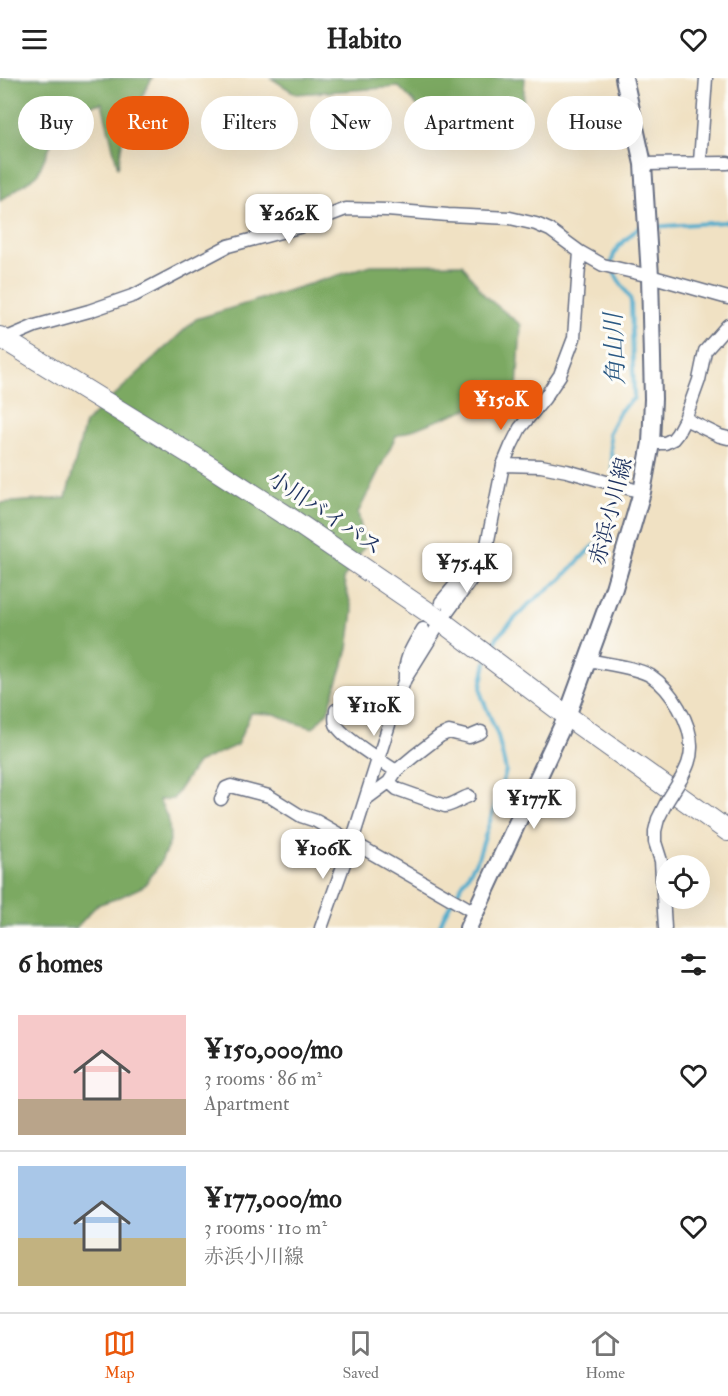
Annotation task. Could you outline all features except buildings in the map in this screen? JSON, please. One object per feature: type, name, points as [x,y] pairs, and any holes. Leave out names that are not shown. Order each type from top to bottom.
[{"type":"highway","name":"小川バイパス","points":[[2,340],[211,467],[293,520],[432,625],[567,716],[728,831]]},
{"type":"main road","name":"赤浜小川線","points":[[468,928],[470,909],[567,716],[614,588],[642,492],[651,443],[653,399],[650,276],[643,164],[624,78]]},
{"type":"street","points":[[700,162],[706,78]]},
{"type":"street","points":[[643,164],[728,163]]},
{"type":"street","points":[[2,340],[36,326],[135,295],[228,246],[299,227],[346,209],[510,218],[550,230],[580,252],[603,265],[728,297]]},
{"type":"street","points":[[405,679],[407,659],[472,578],[481,563],[487,545],[503,465],[520,428],[560,375],[574,338],[580,252]]},
{"type":"street","points":[[651,443],[673,439],[685,419],[699,380],[705,351],[728,325]]},
{"type":"street","points":[[685,419],[728,438]]},
{"type":"street","points":[[503,465],[541,466],[567,471],[642,492]]},
{"type":"street","points":[[441,602],[472,565],[481,563]]},
{"type":"street","points":[[321,928],[366,799],[394,709],[405,679],[432,625]]},
{"type":"street","points":[[588,660],[641,671],[652,677],[672,697],[691,737],[690,760],[658,819],[655,831],[655,842],[661,861],[665,928]]},
{"type":"street","points":[[336,710],[335,722],[339,730],[378,759],[393,776],[397,789],[445,806],[451,806],[459,799],[469,796]]},
{"type":"street","points":[[366,799],[440,736],[449,732],[469,737],[481,732]]},
{"type":"street","points":[[221,799],[226,788],[231,786],[269,796],[470,909]]},
{"type":"green space","points":[[0,78],[152,78],[142,96],[106,96],[106,119],[102,103],[94,105],[94,96],[18,96],[18,150],[48,150],[37,175],[0,201]]},
{"type":"green space","points":[[271,78],[525,78],[524,96],[408,96],[399,87],[296,94]]},
{"type":"green space","points":[[114,150],[121,150],[118,168]]},
{"type":"green space","points":[[462,264],[485,296],[521,325],[517,390],[396,436],[358,513],[365,546],[343,579],[353,611],[348,649],[328,711],[313,728],[275,714],[251,713],[237,745],[197,763],[173,799],[159,800],[169,821],[170,842],[159,865],[144,886],[97,905],[76,928],[0,928],[0,503],[66,498],[85,423],[196,319],[371,265]]},
{"type":"waterway","name":"角山川","points":[[651,227],[728,221]]},
{"type":"waterway","name":"角山川","points":[[611,265],[618,247],[638,228],[644,228]]},
{"type":"waterway","name":"角山川","points":[[614,272],[631,301],[634,398],[620,411],[609,432],[614,481]]},
{"type":"waterway","name":"角山川","points":[[492,650],[497,637],[529,604],[560,580],[604,538],[616,501],[614,488]]},
{"type":"waterway","name":"角山川","points":[[439,928],[444,915],[478,858],[506,771],[498,736],[482,697],[481,687],[486,662]]}]
